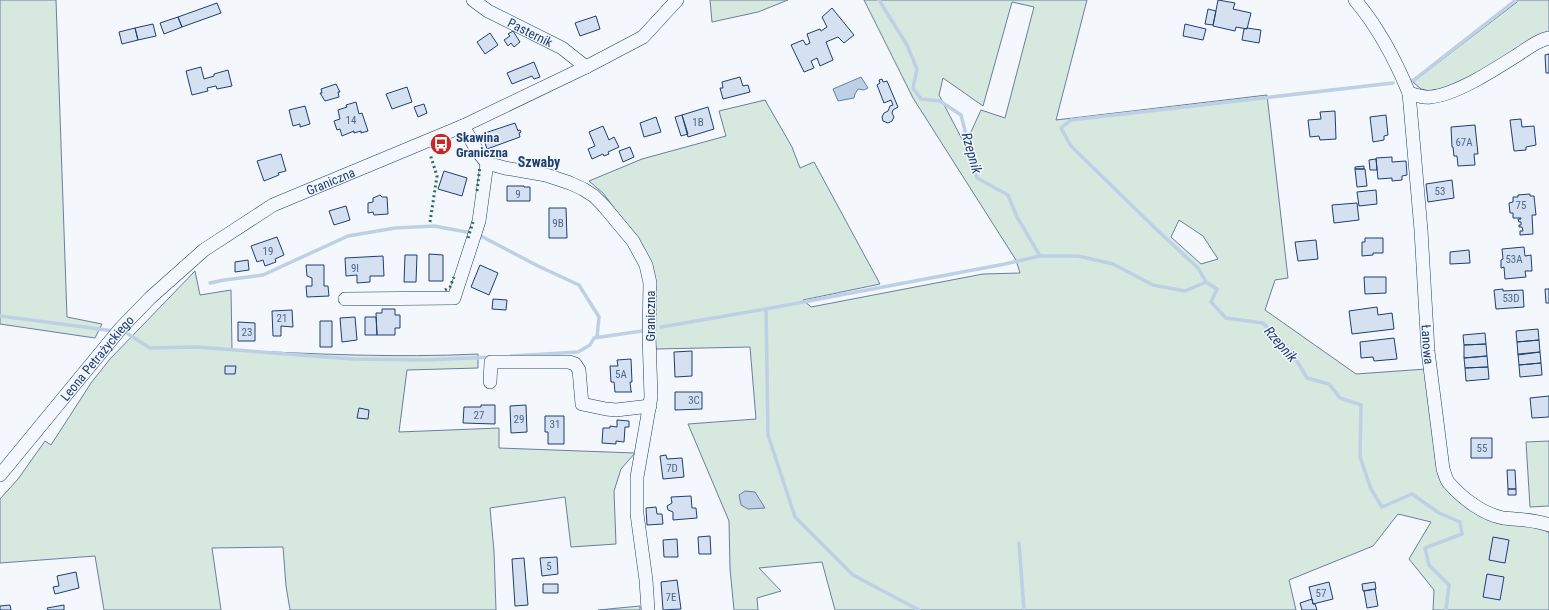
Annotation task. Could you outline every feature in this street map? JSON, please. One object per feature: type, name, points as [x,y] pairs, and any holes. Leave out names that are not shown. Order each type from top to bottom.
[{"type":"street","name":"Pasternik","points":[[473,0],[488,11],[562,48],[586,67]]},
{"type":"street","name":"Graniczna","points":[[204,250],[273,204],[463,126],[586,67],[643,37],[677,0]]},
{"type":"street","name":"Łanowa","points":[[1355,0],[1370,17],[1383,39],[1397,65],[1409,93],[1421,226],[1428,351],[1443,469],[1448,482],[1473,504],[1486,512],[1502,518],[1536,520],[1549,525]]},
{"type":"street","points":[[1409,93],[1430,98],[1454,90],[1479,78],[1529,48],[1549,38]]},
{"type":"street","points":[[345,299],[454,298],[480,221],[487,162],[478,152],[463,126]]},
{"type":"street","name":"Graniczna","points":[[487,162],[505,168],[546,176],[570,183],[583,189],[603,205],[633,241],[646,265],[650,283],[650,406],[637,477],[636,514],[646,580],[648,610]]},
{"type":"street","name":"Leona Petrażyckiego","points":[[0,474],[121,328],[150,298],[204,250]]},
{"type":"street","points":[[490,382],[491,362],[569,362],[575,364],[579,370],[582,404],[616,410],[650,406]]},
{"type":"shaded area","points":[[0,0],[56,0],[67,317],[102,324],[95,338],[0,324]]},
{"type":"shaded area","points":[[710,0],[788,0],[758,12],[712,22]]},
{"type":"shaded area","points":[[864,0],[1087,0],[1056,120],[1267,95],[1288,278],[1275,280],[1265,310],[1356,374],[1426,369],[1438,463],[1482,517],[1537,525],[1549,533],[1549,610],[1433,610],[1434,590],[1409,559],[1431,522],[1398,514],[1373,546],[1289,580],[1296,610],[835,610],[822,562],[759,568],[781,591],[757,598],[758,610],[734,610],[730,569],[729,521],[688,424],[756,419],[750,347],[656,349],[637,239],[603,193],[589,181],[642,159],[726,136],[719,111],[765,100],[792,147],[800,168],[814,162],[880,284],[803,300],[811,307],[983,274],[1020,273],[1016,260],[913,98]],"holes":[[[1012,2],[1034,7],[1005,118],[981,110],[965,145],[939,95],[943,78],[983,106]],[[1179,220],[1203,236],[1218,259],[1201,264],[1171,237]]]},
{"type":"shaded area","points":[[1517,0],[1549,0],[1549,35],[1452,88],[1434,92],[1421,89],[1413,82],[1517,2]]},
{"type":"shaded area","points":[[195,271],[200,295],[231,290],[232,350],[386,356],[478,354],[478,368],[407,370],[399,432],[499,428],[499,448],[635,453],[621,469],[614,491],[616,544],[571,547],[565,497],[490,508],[494,551],[496,610],[290,610],[286,586],[283,547],[212,548],[221,610],[104,610],[95,556],[0,563],[0,499],[18,479],[45,441],[51,445],[91,383],[110,359]]},
{"type":"shaded area","points":[[1549,441],[1549,506],[1530,507],[1526,442]]},
{"type":"shaded area","points":[[640,606],[640,610],[598,610]]},
{"type":"water","points":[[861,77],[868,88],[864,90],[858,89],[854,98],[838,101],[833,89]]},
{"type":"water","points":[[745,491],[755,492],[765,508],[748,509],[741,505],[739,495]]},
{"type":"building","points":[[1218,0],[1235,3],[1233,9],[1251,13],[1247,29],[1236,27],[1235,31],[1213,26]]},
{"type":"building","points":[[217,3],[221,13],[182,27],[178,17]]},
{"type":"building","points":[[832,8],[854,35],[844,43],[838,37],[826,42],[833,60],[820,66],[817,58],[811,61],[814,68],[804,72],[791,45],[803,40],[806,45],[810,43],[807,34],[820,29],[821,31],[827,27],[822,17]]},
{"type":"building","points":[[1208,9],[1216,11],[1213,25],[1205,24]]},
{"type":"building","points":[[596,16],[600,29],[580,36],[575,23]]},
{"type":"building","points":[[178,17],[182,27],[164,34],[160,23]]},
{"type":"building","points":[[153,24],[156,36],[138,40],[135,28]]},
{"type":"building","points":[[1185,24],[1206,29],[1203,40],[1183,36]]},
{"type":"building","points":[[135,28],[138,40],[122,44],[119,32]]},
{"type":"building","points":[[1244,29],[1261,30],[1259,43],[1242,40]]},
{"type":"building","points":[[513,31],[520,42],[514,47],[511,43],[508,46],[504,40],[510,36],[508,34]]},
{"type":"building","points":[[490,33],[498,45],[485,54],[477,42]]},
{"type":"building","points":[[1549,54],[1549,73],[1546,73],[1545,55]]},
{"type":"building","points":[[534,62],[540,77],[534,79],[532,76],[512,84],[507,73]]},
{"type":"building","points":[[201,67],[204,79],[228,70],[232,86],[217,89],[216,86],[207,88],[208,91],[192,95],[186,71]]},
{"type":"building","points":[[740,77],[743,86],[748,85],[750,92],[723,99],[720,88],[723,88],[722,82]]},
{"type":"building","points":[[882,79],[883,82],[887,81],[898,107],[893,110],[892,113],[894,117],[892,121],[888,123],[883,121],[882,117],[884,113],[888,111],[890,106],[893,105],[891,100],[884,103],[877,85],[880,83],[879,80]]},
{"type":"building","points":[[336,84],[340,92],[338,92],[339,97],[325,101],[320,93],[322,93],[321,89]]},
{"type":"building","points":[[407,87],[412,102],[392,109],[386,94]]},
{"type":"building","points":[[356,102],[359,114],[362,113],[368,131],[354,133],[354,131],[342,136],[340,129],[337,130],[334,121],[340,119],[338,110],[347,107],[346,105]]},
{"type":"building","points":[[424,104],[427,113],[418,117],[414,107]]},
{"type":"building","points":[[305,106],[310,124],[300,127],[300,124],[293,126],[289,110]]},
{"type":"building","points":[[708,107],[714,129],[688,137],[682,115]]},
{"type":"building","points":[[1335,111],[1336,139],[1320,140],[1319,136],[1310,137],[1308,120],[1321,119],[1320,112]]},
{"type":"building","points":[[682,115],[688,134],[681,136],[675,117]]},
{"type":"building","points":[[1386,115],[1388,135],[1384,136],[1384,140],[1373,142],[1370,117]]},
{"type":"building","points":[[656,117],[661,132],[644,137],[640,123]]},
{"type":"building","points":[[1521,119],[1522,127],[1534,126],[1536,145],[1526,147],[1526,150],[1514,151],[1510,120]]},
{"type":"building","points":[[515,123],[518,131],[520,130],[521,132],[519,133],[520,137],[487,149],[482,134]]},
{"type":"building","points":[[1475,125],[1478,154],[1474,154],[1475,165],[1458,166],[1457,156],[1454,156],[1452,147],[1451,127]]},
{"type":"building","points":[[603,126],[609,140],[614,137],[619,147],[608,152],[609,154],[604,156],[603,154],[592,159],[588,149],[595,146],[589,132]]},
{"type":"building","points":[[630,147],[634,157],[623,162],[619,151]]},
{"type":"building","points":[[281,154],[286,171],[278,173],[279,175],[264,181],[257,161]]},
{"type":"building","points":[[1392,157],[1392,162],[1406,161],[1407,175],[1402,176],[1402,180],[1392,181],[1392,178],[1378,179],[1376,158]]},
{"type":"building","points":[[1376,159],[1377,170],[1370,170],[1369,160]]},
{"type":"building","points":[[1364,166],[1364,169],[1355,169],[1355,167]]},
{"type":"building","points":[[1355,169],[1365,169],[1367,186],[1357,187]]},
{"type":"building","points":[[444,171],[467,178],[462,196],[438,189]]},
{"type":"building","points":[[1452,180],[1454,198],[1428,202],[1426,184]]},
{"type":"building","points":[[507,186],[530,187],[530,201],[507,201]]},
{"type":"building","points":[[1376,190],[1377,204],[1359,206],[1357,192]]},
{"type":"building","points":[[1530,194],[1530,196],[1534,196],[1536,215],[1532,215],[1533,234],[1520,235],[1520,231],[1523,231],[1522,227],[1519,227],[1521,222],[1519,222],[1518,219],[1521,218],[1513,218],[1513,213],[1510,213],[1509,203],[1513,202],[1513,197]]},
{"type":"building","points":[[380,195],[382,197],[387,197],[388,214],[374,215],[373,212],[368,213],[368,203],[373,202],[373,198]]},
{"type":"building","points":[[1357,203],[1359,220],[1334,223],[1332,205]]},
{"type":"building","points":[[346,206],[350,220],[334,225],[329,211]]},
{"type":"building","points":[[549,208],[566,208],[567,238],[549,238]]},
{"type":"building","points":[[277,237],[284,255],[275,259],[276,262],[265,266],[263,260],[257,262],[251,246]]},
{"type":"building","points":[[1365,238],[1383,238],[1383,253],[1373,253],[1373,255],[1362,256],[1362,242],[1365,242]]},
{"type":"building","points":[[1316,240],[1318,259],[1298,261],[1295,242]]},
{"type":"building","points":[[1524,247],[1525,256],[1531,255],[1532,271],[1525,271],[1526,277],[1505,279],[1504,267],[1501,268],[1501,260],[1503,259],[1502,249]]},
{"type":"building","points":[[1469,250],[1470,263],[1450,264],[1450,252]]},
{"type":"building","points":[[429,254],[443,255],[443,281],[429,281]]},
{"type":"building","points":[[405,255],[417,255],[416,282],[404,282]]},
{"type":"building","points":[[383,256],[384,276],[370,276],[370,282],[357,283],[357,275],[346,276],[345,258]]},
{"type":"building","points":[[248,260],[249,270],[235,272],[235,262]]},
{"type":"building","points":[[306,265],[324,265],[324,286],[328,286],[329,296],[307,297],[306,286],[312,286],[312,278],[307,276]]},
{"type":"building","points":[[480,265],[498,273],[489,295],[471,287]]},
{"type":"building","points":[[1364,277],[1386,277],[1386,293],[1365,294]]},
{"type":"building","points":[[1503,289],[1503,291],[1523,290],[1524,307],[1496,309],[1494,290]]},
{"type":"building","points":[[1545,289],[1549,289],[1549,303],[1546,303]]},
{"type":"building","points":[[493,299],[507,300],[506,310],[492,309]]},
{"type":"building","points":[[1377,307],[1378,315],[1392,313],[1394,329],[1352,334],[1349,311]]},
{"type":"building","points":[[382,309],[395,309],[395,315],[400,315],[400,328],[395,328],[395,335],[377,335],[376,313],[382,313]]},
{"type":"building","points":[[292,310],[293,327],[281,326],[281,336],[273,336],[272,311]]},
{"type":"building","points":[[355,317],[357,340],[342,342],[340,318]]},
{"type":"building","points":[[365,317],[376,317],[377,335],[365,335]]},
{"type":"building","points":[[320,321],[332,321],[332,347],[320,347]]},
{"type":"building","points":[[238,322],[255,323],[255,341],[238,341]]},
{"type":"building","points":[[1538,329],[1539,340],[1517,342],[1516,331]]},
{"type":"building","points":[[1485,333],[1486,344],[1464,345],[1463,335]]},
{"type":"building","points":[[1394,338],[1397,359],[1374,361],[1373,357],[1361,358],[1360,342]]},
{"type":"building","points":[[1539,340],[1540,352],[1518,355],[1517,342]]},
{"type":"building","points":[[1486,344],[1487,356],[1464,358],[1464,345]]},
{"type":"building","points":[[692,351],[692,376],[675,377],[674,352]]},
{"type":"building","points":[[1540,352],[1541,363],[1519,365],[1518,354]]},
{"type":"building","points":[[1487,356],[1488,367],[1465,368],[1464,358]]},
{"type":"building","points":[[631,359],[632,382],[630,382],[632,392],[615,392],[614,382],[611,382],[610,366],[618,366],[617,360]]},
{"type":"building","points":[[1541,363],[1542,375],[1520,377],[1519,365]]},
{"type":"building","points":[[225,366],[236,366],[235,374],[225,374]]},
{"type":"building","points":[[1488,367],[1489,379],[1466,381],[1465,368]]},
{"type":"building","points":[[675,392],[702,392],[702,409],[675,410]]},
{"type":"building","points":[[1549,396],[1549,417],[1532,418],[1530,398]]},
{"type":"building","points":[[481,405],[495,405],[495,424],[463,423],[464,407],[481,407]]},
{"type":"building","points":[[526,405],[527,432],[511,433],[510,406]]},
{"type":"building","points":[[359,408],[369,410],[368,419],[357,418]]},
{"type":"building","points":[[545,416],[564,416],[564,444],[548,444],[548,432],[545,432]]},
{"type":"building","points":[[617,420],[629,421],[629,427],[625,427],[624,442],[616,441],[616,444],[602,443],[603,428],[610,428],[610,426],[617,427]]},
{"type":"building","points":[[1471,438],[1492,438],[1492,458],[1471,458]]},
{"type":"building","points":[[666,455],[667,459],[682,458],[684,477],[663,479],[660,456]]},
{"type":"building","points":[[1507,470],[1515,470],[1516,489],[1508,489]]},
{"type":"building","points":[[1508,489],[1516,489],[1516,495],[1508,495]]},
{"type":"building","points":[[691,496],[692,508],[696,508],[697,518],[673,520],[673,512],[668,510],[667,506],[672,503],[671,497]]},
{"type":"building","points":[[656,507],[657,514],[662,514],[663,524],[647,525],[646,508]]},
{"type":"building","points":[[710,536],[711,554],[699,554],[698,537]]},
{"type":"building","points":[[1493,537],[1509,540],[1505,563],[1489,560]]},
{"type":"building","points":[[677,539],[678,557],[664,557],[663,540]]},
{"type":"building","points":[[557,557],[558,574],[542,576],[540,558]]},
{"type":"building","points":[[524,558],[528,605],[515,606],[512,559]]},
{"type":"building","points":[[76,572],[79,588],[55,594],[53,587],[59,586],[57,576]]},
{"type":"building","points":[[1487,574],[1504,577],[1500,600],[1483,597]]},
{"type":"building","points":[[677,580],[681,609],[663,610],[661,582]]},
{"type":"building","points":[[1329,582],[1333,599],[1313,604],[1309,587]]},
{"type":"building","points":[[1375,582],[1376,589],[1363,591],[1362,584]]},
{"type":"building","points":[[543,584],[558,584],[558,593],[543,593]]},
{"type":"building","points":[[1375,589],[1378,606],[1367,608],[1364,591]]},
{"type":"building","points":[[1312,599],[1317,610],[1302,610],[1300,603]]},
{"type":"building","points":[[10,605],[11,610],[0,610],[0,606]]},
{"type":"building","points":[[64,605],[64,610],[48,610],[47,608]]},
{"type":"waterway","name":"Rzepnik","points":[[879,0],[907,45],[917,69],[913,88],[921,99],[940,101],[961,115],[977,178],[1008,195],[1017,217],[1040,256],[1078,256],[1113,264],[1153,285],[1185,291],[1206,282],[1217,289],[1211,302],[1226,318],[1263,323],[1291,351],[1307,378],[1329,384],[1340,398],[1361,405],[1360,457],[1371,489],[1382,507],[1412,494],[1439,513],[1460,522],[1462,534],[1425,548],[1429,565],[1449,585],[1446,610]]},
{"type":"waterway","points":[[1408,81],[1414,80],[1516,0]]},
{"type":"waterway","points":[[1206,282],[1198,268],[1071,146],[1061,128],[1071,120],[1393,83]]},
{"type":"waterway","points":[[210,283],[263,275],[348,236],[395,228],[434,226],[472,233]]},
{"type":"waterway","points":[[479,235],[538,266],[579,285],[599,317],[597,337]]},
{"type":"waterway","points":[[661,327],[766,309],[1005,264],[1040,256]]},
{"type":"waterway","points":[[766,309],[768,435],[795,517],[853,575],[919,610]]},
{"type":"waterway","points":[[0,316],[114,331]]},
{"type":"waterway","points":[[511,356],[578,352],[590,345],[594,338],[642,331]]},
{"type":"waterway","points":[[128,334],[150,348],[197,347],[353,359],[428,360],[490,357]]},
{"type":"waterway","points":[[1019,543],[1024,610]]},
{"type":"hedge","points":[[430,154],[437,176],[430,222]]},
{"type":"hedge","points":[[477,191],[480,166]]},
{"type":"hedge","points":[[468,238],[473,222]]},
{"type":"hedge","points":[[445,290],[450,287],[454,277]]},
{"type":"place","name":"Skawina Graniczna","points":[[441,144]]},
{"type":"district","name":"Szwaby","points":[[539,162]]}]
